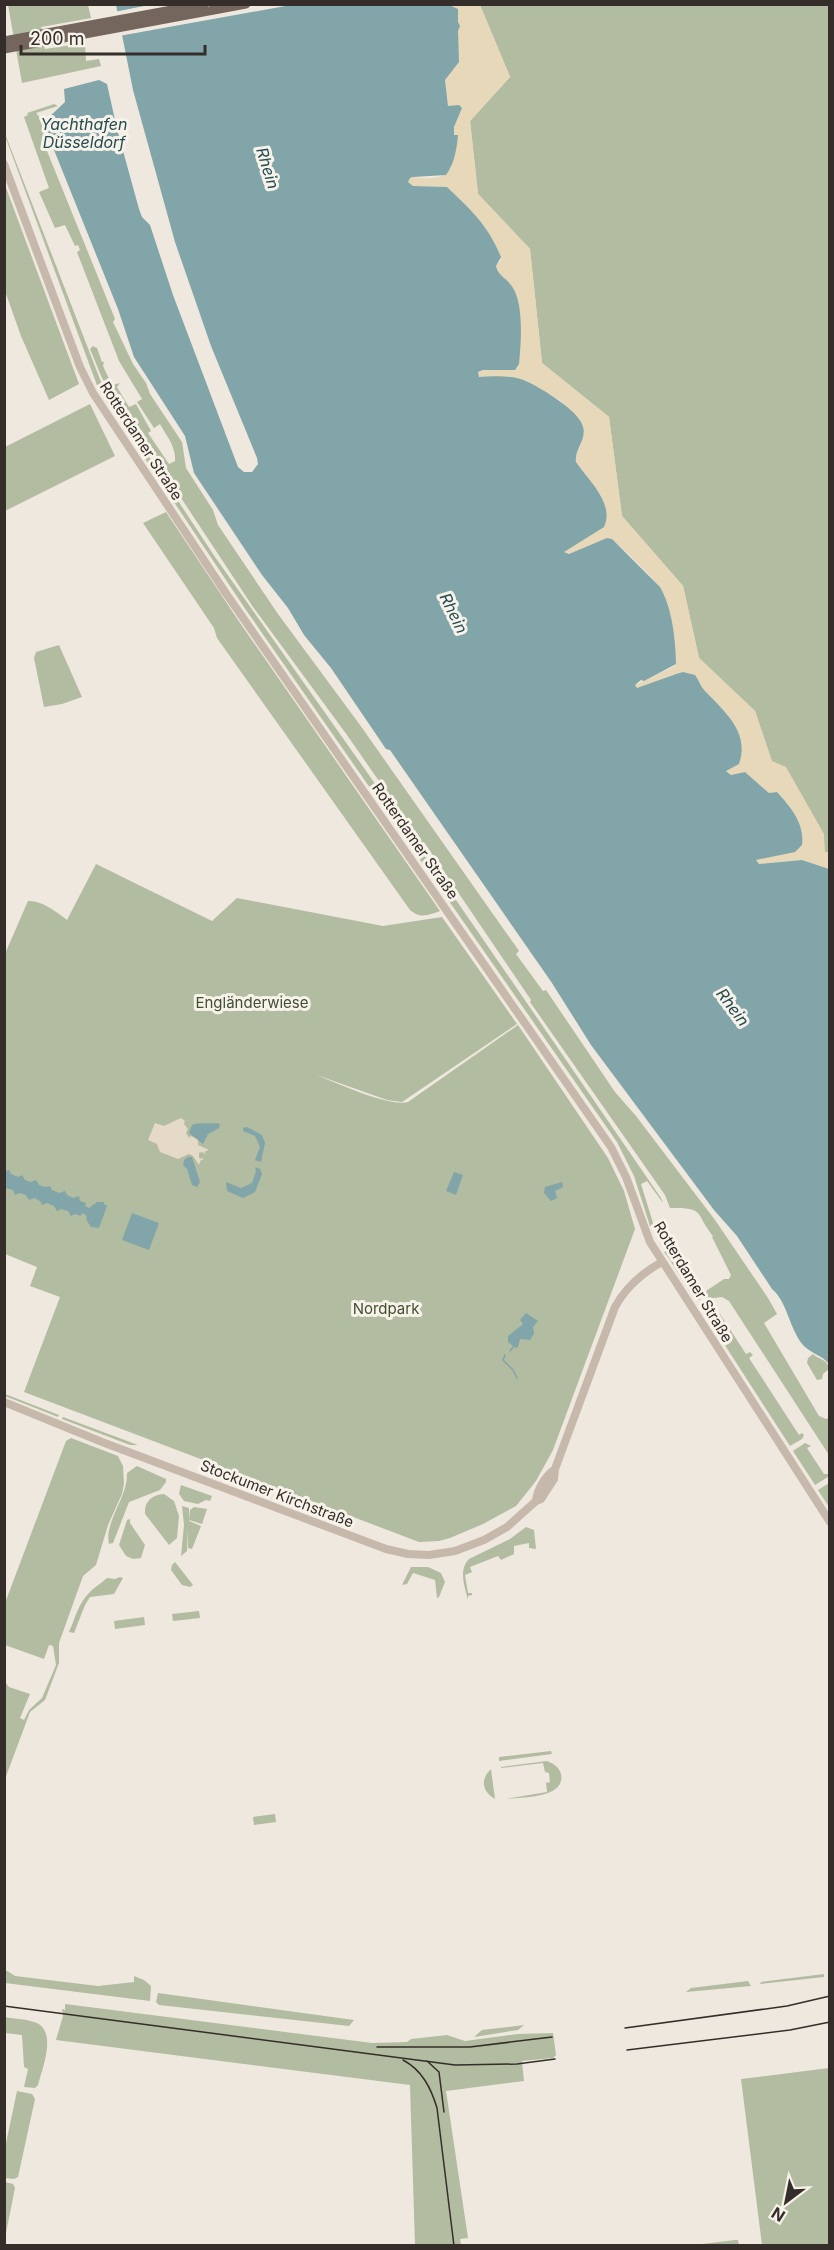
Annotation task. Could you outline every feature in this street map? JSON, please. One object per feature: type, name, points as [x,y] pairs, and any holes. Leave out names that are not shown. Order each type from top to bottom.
[{"type":"main road","points":[[6,45],[204,4]]},
{"type":"main road","points":[[6,45],[246,4]]},
{"type":"street","name":"Rotterdamer Straße","points":[[4,164],[93,393],[225,592],[610,1147],[626,1177],[644,1230],[662,1262],[830,1522]]},
{"type":"street","name":"Stockumer Kirchstraße","points":[[4,1402],[84,1435],[360,1540],[408,1554],[447,1553],[484,1540],[517,1520],[548,1490],[556,1475],[555,1469],[615,1307],[634,1281],[662,1262]]},
{"type":"green space","points":[[8,5],[88,5],[91,18],[41,27],[45,49],[85,43],[86,61],[99,59],[101,66],[22,83]]},
{"type":"green space","points":[[480,5],[829,5],[829,852],[825,853],[772,762],[755,711],[699,658],[683,586],[622,516],[609,417],[542,363],[530,249],[478,194],[470,121],[510,77]]},
{"type":"green space","points":[[54,104],[58,106],[36,113],[41,119],[47,151],[115,319],[113,322],[150,394],[182,442],[186,468],[213,510],[218,525],[278,614],[360,725],[519,951],[516,954],[543,991],[546,990],[615,1092],[715,1220],[768,1298],[777,1314],[764,1323],[819,1416],[829,1418],[829,1455],[729,1301],[722,1297],[705,1299],[703,1293],[724,1279],[729,1279],[731,1275],[713,1236],[701,1217],[689,1209],[670,1208],[665,1195],[530,1002],[531,1000],[424,842],[422,843],[347,735],[253,607],[102,378],[90,349],[93,346],[97,348],[104,362],[103,366],[112,385],[120,383],[117,387],[129,407],[136,404],[151,431],[148,433],[169,464],[175,461],[173,446],[160,424],[154,428],[137,402],[142,399],[119,361],[77,252],[80,250],[78,245],[75,246],[65,225],[55,228],[39,192],[49,188],[24,117],[28,115],[27,113]]},
{"type":"green space","points":[[4,131],[103,387],[215,557],[412,836],[661,1198],[663,1203],[647,1181],[641,1184],[654,1226],[650,1226],[634,1176],[617,1142],[246,610],[98,388]]},
{"type":"green space","points":[[5,185],[79,384],[49,400],[21,336],[5,291]]},
{"type":"green space","points":[[90,404],[115,456],[5,511],[5,447]]},
{"type":"green space","points":[[166,512],[440,911],[421,915],[410,910],[217,638],[214,628],[143,523]]},
{"type":"green space","points":[[59,645],[82,697],[44,707],[34,658],[36,652]]},
{"type":"green space","name":"Nordpark","points":[[96,864],[212,921],[237,898],[383,926],[442,917],[517,1024],[402,1102],[387,1100],[311,1073],[387,1101],[399,1103],[408,1102],[518,1025],[608,1158],[624,1191],[635,1229],[553,1450],[536,1481],[516,1506],[450,1538],[419,1542],[24,1392],[60,1297],[30,1286],[37,1267],[5,1254],[4,956],[28,901],[43,904],[67,920]]},
{"type":"green space","points":[[669,1249],[701,1300],[695,1300],[664,1252]]},
{"type":"green space","points":[[716,1312],[720,1314],[746,1354],[750,1352],[753,1355],[749,1358],[799,1435],[802,1433],[804,1435],[802,1439],[790,1446],[708,1319],[708,1315]]},
{"type":"green space","points":[[813,1354],[825,1361],[828,1366],[829,1369],[823,1374],[822,1379],[817,1380],[807,1363],[808,1358]]},
{"type":"green space","points":[[5,1394],[59,1415],[58,1417],[5,1396]]},
{"type":"green space","points":[[63,1417],[138,1445],[130,1445],[62,1419]]},
{"type":"green space","points":[[71,1438],[118,1456],[123,1466],[124,1484],[96,1565],[83,1576],[59,1643],[59,1663],[45,1700],[30,1712],[5,1779],[5,1682],[9,1687],[30,1694],[20,1718],[24,1720],[29,1710],[42,1698],[56,1665],[53,1646],[49,1645],[44,1659],[5,1645],[5,1603],[66,1441]]},
{"type":"green space","points":[[805,1443],[811,1446],[807,1448],[824,1474],[829,1474],[815,1485],[793,1451]]},
{"type":"green space","points":[[137,1466],[166,1479],[166,1482],[160,1490],[129,1502],[113,1543],[109,1544],[110,1527],[124,1491],[127,1473]]},
{"type":"green space","points":[[829,1483],[829,1507],[818,1490]]},
{"type":"green space","points":[[181,1485],[212,1496],[210,1501],[206,1500],[198,1504],[184,1501],[179,1494]]},
{"type":"green space","points":[[164,1494],[174,1501],[179,1516],[177,1538],[169,1545],[145,1514],[150,1500]]},
{"type":"green space","points":[[182,1506],[189,1508],[189,1521],[201,1526],[192,1549],[188,1548],[188,1529],[187,1551],[181,1556],[184,1525]]},
{"type":"green space","points":[[194,1507],[207,1509],[202,1524],[189,1520],[190,1510]]},
{"type":"green space","points":[[130,1519],[130,1523],[145,1545],[141,1558],[133,1559],[126,1556],[119,1545],[127,1520]]},
{"type":"green space","points":[[526,1527],[534,1530],[536,1549],[529,1548],[529,1543],[514,1546],[514,1554],[501,1560],[498,1556],[470,1567],[472,1572],[465,1575],[468,1593],[472,1593],[468,1596],[468,1600],[463,1573],[469,1559],[510,1539]]},
{"type":"green space","points":[[175,1562],[193,1585],[190,1587],[182,1585],[171,1570]]},
{"type":"green space","points":[[411,1567],[428,1567],[441,1573],[445,1582],[439,1597],[437,1598],[435,1580],[413,1573],[407,1584],[402,1585]]},
{"type":"green space","points":[[107,1578],[123,1578],[114,1594],[90,1597],[74,1633],[69,1632],[85,1597]]},
{"type":"green space","points":[[199,1611],[200,1618],[173,1621],[172,1614]]},
{"type":"green space","points":[[144,1617],[145,1625],[115,1629],[114,1621]]},
{"type":"green space","points":[[551,1751],[552,1754],[499,1761],[499,1757]]},
{"type":"green space","points":[[547,1761],[556,1766],[561,1774],[561,1782],[556,1788],[549,1792],[531,1797],[505,1799],[547,1792],[546,1783],[550,1782],[549,1773],[545,1772],[543,1763],[501,1767]]},
{"type":"green space","points":[[491,1769],[495,1799],[487,1793],[484,1785],[485,1777]]},
{"type":"green space","points":[[275,1814],[276,1822],[254,1825],[253,1817]]},
{"type":"green space","points":[[4,1969],[15,1976],[98,1986],[134,1982],[134,1976],[151,1986],[150,2001],[5,1983]]},
{"type":"green space","points":[[824,1974],[824,1977],[760,1984],[761,1982]]},
{"type":"green space","points":[[748,1981],[751,1986],[686,1992],[691,1988]]},
{"type":"green space","points":[[158,1993],[354,2020],[349,2026],[159,2005],[156,2002]]},
{"type":"green space","points":[[65,2004],[372,2043],[407,2042],[411,2039],[447,2035],[465,2041],[518,2034],[553,2033],[556,2055],[553,2058],[522,2061],[524,2081],[446,2091],[468,2238],[460,2239],[461,2245],[415,2245],[410,2085],[56,2040]]},
{"type":"green space","points":[[5,2017],[37,2023],[46,2035],[45,2061],[35,2088],[24,2087],[28,2069],[24,2067],[22,2035],[5,2033]]},
{"type":"green space","points":[[524,2025],[518,2030],[474,2037],[482,2030]]},
{"type":"green space","points":[[829,2068],[829,2245],[762,2245],[741,2079]]},
{"type":"green space","points":[[17,2091],[32,2094],[35,2099],[18,2177],[14,2179],[5,2178],[5,2148]]},
{"type":"green space","points":[[5,2182],[13,2184],[15,2188],[5,2238]]},
{"type":"green space","points":[[735,2240],[738,2240],[739,2245],[694,2245]]},
{"type":"sand","points":[[447,5],[480,5],[510,77],[470,121],[478,194],[530,249],[542,363],[609,417],[622,516],[683,586],[699,658],[755,711],[772,761],[786,767],[824,834],[825,852],[829,852],[829,869],[802,860],[759,864],[756,860],[782,854],[802,832],[788,804],[777,792],[769,793],[745,772],[731,775],[726,770],[739,764],[740,739],[733,722],[704,690],[697,678],[689,673],[679,673],[637,689],[635,685],[675,666],[676,648],[673,626],[660,588],[610,538],[569,554],[564,552],[605,506],[600,494],[576,462],[584,433],[561,401],[525,380],[479,377],[478,372],[483,370],[507,281],[497,272],[496,266],[501,260],[447,187],[413,186],[408,182],[414,177],[439,177],[451,168],[454,127],[462,108],[448,106],[445,80],[458,62],[458,14],[456,8]]},
{"type":"shaded area","points":[[181,1118],[185,1121],[189,1138],[190,1136],[198,1139],[198,1145],[209,1150],[204,1152],[207,1155],[199,1153],[199,1158],[205,1159],[201,1160],[199,1165],[189,1154],[178,1159],[160,1152],[157,1144],[148,1140],[155,1123],[164,1126]]},
{"type":"water","points":[[447,4],[458,9],[460,26],[458,31],[459,62],[445,80],[448,106],[459,105],[462,108],[454,127],[454,135],[458,135],[456,151],[446,175],[413,177],[408,182],[413,186],[447,187],[471,211],[485,227],[496,246],[501,257],[496,266],[497,269],[511,285],[516,296],[521,325],[519,364],[515,370],[483,370],[478,372],[479,377],[510,377],[526,381],[568,407],[580,421],[584,431],[576,462],[599,492],[606,509],[606,518],[604,527],[564,552],[569,554],[607,538],[612,539],[660,587],[668,605],[672,624],[676,664],[635,685],[637,688],[683,672],[695,675],[703,689],[734,723],[738,732],[742,753],[739,764],[726,771],[731,775],[745,772],[769,793],[777,792],[799,823],[802,845],[795,852],[756,860],[759,864],[802,860],[829,869],[829,1364],[803,1345],[798,1338],[781,1300],[737,1236],[714,1210],[591,1045],[552,983],[390,750],[386,749],[331,668],[304,635],[288,608],[262,575],[194,473],[185,436],[134,357],[118,309],[48,135],[46,120],[65,102],[64,89],[99,80],[107,84],[139,209],[142,217],[150,225],[173,295],[238,467],[244,472],[252,472],[258,464],[257,458],[211,346],[175,242],[133,90],[116,5]]},
{"type":"water","points":[[218,1123],[219,1128],[208,1134],[203,1144],[189,1133],[192,1125]]},
{"type":"water","points":[[247,1127],[262,1135],[265,1143],[261,1162],[255,1160],[260,1147],[255,1136],[243,1131],[243,1128]]},
{"type":"water","points":[[192,1157],[200,1182],[197,1187],[192,1185],[187,1169],[183,1165],[184,1160]]},
{"type":"water","points":[[255,1167],[260,1169],[262,1174],[255,1192],[243,1198],[227,1191],[226,1182],[241,1188],[252,1183]]},
{"type":"water","points":[[9,1170],[11,1174],[18,1177],[22,1175],[25,1180],[31,1182],[36,1180],[39,1185],[50,1186],[52,1190],[59,1193],[65,1191],[73,1198],[79,1196],[80,1201],[86,1203],[85,1206],[89,1208],[97,1202],[104,1202],[107,1206],[99,1228],[91,1227],[86,1215],[82,1213],[81,1216],[75,1214],[71,1216],[68,1211],[61,1209],[57,1211],[54,1206],[47,1203],[42,1205],[34,1198],[29,1200],[26,1195],[20,1193],[15,1195],[13,1190],[5,1189],[5,1171]]},
{"type":"water","points":[[454,1172],[463,1175],[456,1195],[446,1191]]},
{"type":"water","points":[[562,1182],[563,1187],[555,1191],[557,1198],[551,1201],[544,1193],[545,1187]]},
{"type":"water","points":[[132,1213],[159,1223],[149,1250],[122,1240]]},
{"type":"water","points":[[526,1313],[538,1321],[533,1327],[534,1334],[530,1340],[520,1339],[516,1348],[508,1342],[508,1336],[523,1324],[520,1320]]},
{"type":"pier","points":[[154,4],[291,5],[119,36],[114,12]]},
{"type":"waterway","points":[[510,1351],[514,1346]]},
{"type":"waterway","points":[[505,1355],[503,1360],[517,1378]]},
{"type":"tram line","points":[[625,2028],[787,2006],[830,1996]]},
{"type":"tram line","points":[[4,2006],[455,2065],[517,2064],[555,2059]]},
{"type":"tram line","points":[[627,2050],[790,2030],[830,2022]]},
{"type":"tram line","points":[[377,2047],[470,2047],[552,2037]]},
{"type":"tram line","points":[[403,2060],[425,2080],[437,2108],[454,2246]]},
{"type":"tram line","points":[[427,2061],[439,2072],[444,2112]]},
{"type":"water label","name":"Yachthafen Düsseldorf","points":[[84,133]]},
{"type":"water label","name":"Rhein","points":[[268,168]]},
{"type":"water label","name":"Rhein","points":[[454,613]]},
{"type":"water label","name":"Rhein","points":[[733,1007]]},
{"type":"park label","name":"Engländerwiese","points":[[252,1003]]}]
